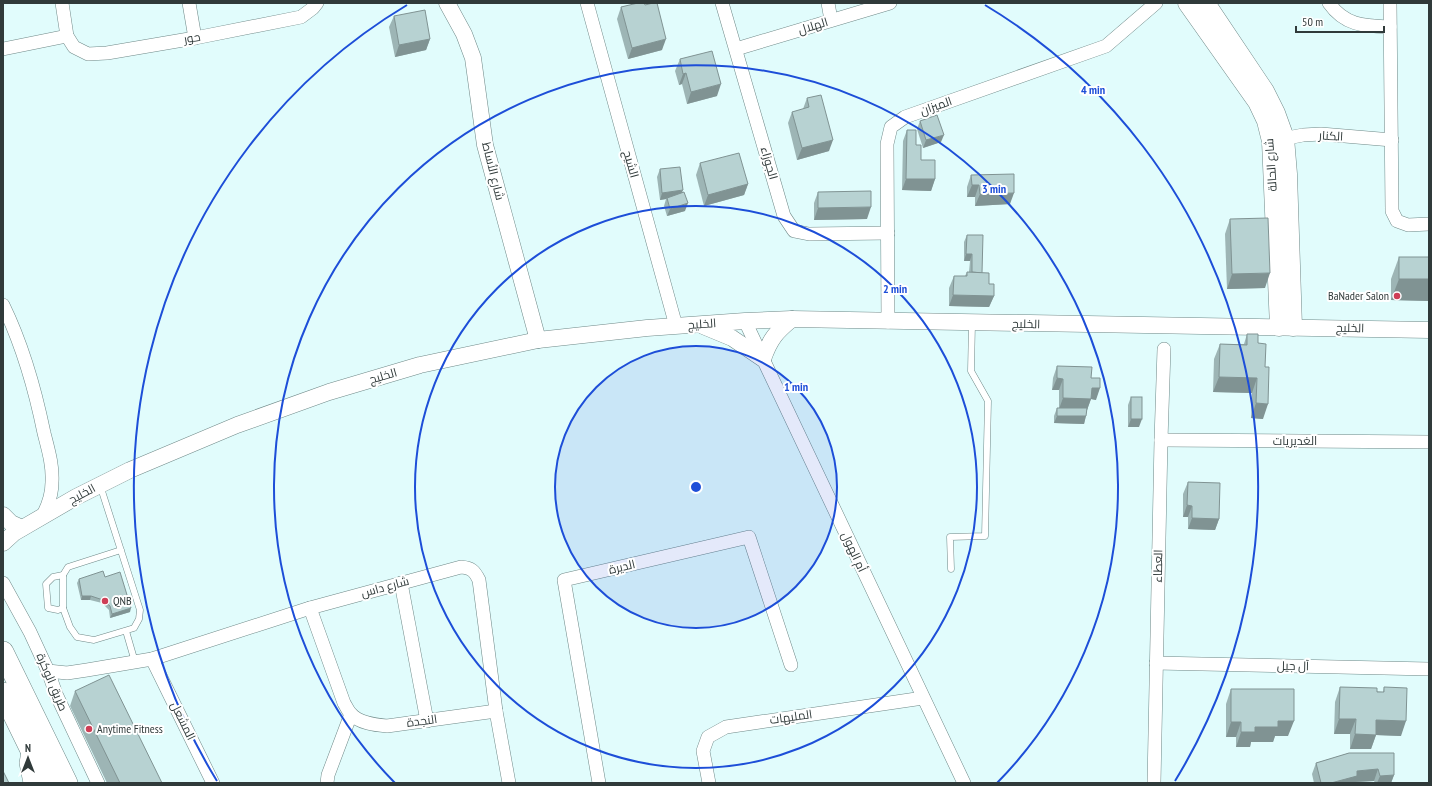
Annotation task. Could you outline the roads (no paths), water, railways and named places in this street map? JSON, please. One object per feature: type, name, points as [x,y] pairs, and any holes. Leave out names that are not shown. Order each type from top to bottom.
[{"type":"highway","points":[[3,652],[67,783]]},
{"type":"highway","points":[[3,693],[30,745],[47,783]]},
{"type":"main road","name":"شارع الحالة","points":[[1188,3],[1257,102],[1278,140]]},
{"type":"main road","name":"شارع الحالة","points":[[1206,3],[1265,91],[1276,113],[1286,327]]},
{"type":"street","points":[[3,49],[67,36],[62,3]]},
{"type":"street","points":[[189,3],[195,38]]},
{"type":"street","name":"حور","points":[[67,36],[74,47],[88,54],[107,53],[195,38],[301,17],[317,3]]},
{"type":"street","name":"شارع الأساط","points":[[446,3],[464,34],[473,58],[485,146],[538,340]]},
{"type":"street","name":"الشيح","points":[[587,3],[676,326]]},
{"type":"street","name":"الجوزاء","points":[[722,3],[784,216],[794,231],[809,234],[888,233]]},
{"type":"street","points":[[828,3],[831,20]]},
{"type":"street","name":"الهلال","points":[[736,49],[890,3]]},
{"type":"street","name":"الميزان","points":[[888,322],[887,144],[891,127],[905,117],[1106,46],[1156,3]]},
{"type":"street","points":[[1329,3],[1342,17],[1354,24],[1390,27]]},
{"type":"street","points":[[1390,3],[1392,211],[1397,221],[1408,225],[1429,224]]},
{"type":"street","name":"الكنار","points":[[1278,140],[1303,135],[1321,134],[1392,140]]},
{"type":"street","points":[[3,305],[15,332],[29,372],[51,467],[51,491],[42,517]]},
{"type":"street","points":[[698,325],[732,338],[764,358],[768,344],[774,335],[792,319]]},
{"type":"street","name":"الخليج","points":[[10,534],[130,470],[237,425],[329,392],[420,365],[538,340],[676,326],[792,319],[888,322],[1429,330]]},
{"type":"street","name":"أم الهول","points":[[745,321],[764,358],[964,783]]},
{"type":"street","name":"العطاء","points":[[1154,783],[1164,349]]},
{"type":"street","name":"الغديريات","points":[[1161,440],[1429,442]]},
{"type":"street","points":[[3,515],[11,523],[10,534]]},
{"type":"street","name":"الديرة","points":[[599,783],[564,580],[749,537],[791,665]]},
{"type":"street","name":"شارع داس","points":[[48,671],[67,673],[152,659],[310,608],[461,567],[469,568],[475,571],[479,580],[496,711],[509,783]]},
{"type":"street","name":"طريق الوكرة","points":[[3,583],[30,632],[48,671],[56,694],[98,783]]},
{"type":"street","points":[[401,583],[427,721]]},
{"type":"street","points":[[310,608],[340,693],[351,714],[328,775],[327,783]]},
{"type":"street","name":"المشعل","points":[[152,659],[213,783]]},
{"type":"street","name":"آل جيل","points":[[1156,664],[1429,669]]},
{"type":"street","name":"شارع داس","points":[[56,694],[62,683],[87,670]]},
{"type":"street","name":"المليهات","points":[[709,783],[703,751],[708,737],[726,727],[923,698]]},
{"type":"street","name":"النجدة","points":[[351,714],[360,720],[374,725],[394,725],[496,711]]},
{"type":"street","points":[[30,745],[26,763],[30,783]]},
{"type":"lane","points":[[951,569],[950,537],[985,536],[988,401],[971,371],[972,323]]},
{"type":"lane","points":[[100,485],[121,550],[140,610],[139,619],[134,628],[126,631],[94,640],[77,637],[70,627],[63,608],[63,575],[68,567],[121,550]]},
{"type":"lane","points":[[63,575],[53,577],[46,584],[48,608],[58,610],[63,608]]},
{"type":"lane","points":[[126,631],[135,662]]},
{"type":"place","name":"BaNader Salon","points":[[1397,296]]},
{"type":"place","name":"QNB","points":[[105,601]]},
{"type":"place","name":"Anytime Fitness","points":[[89,729]]}]
